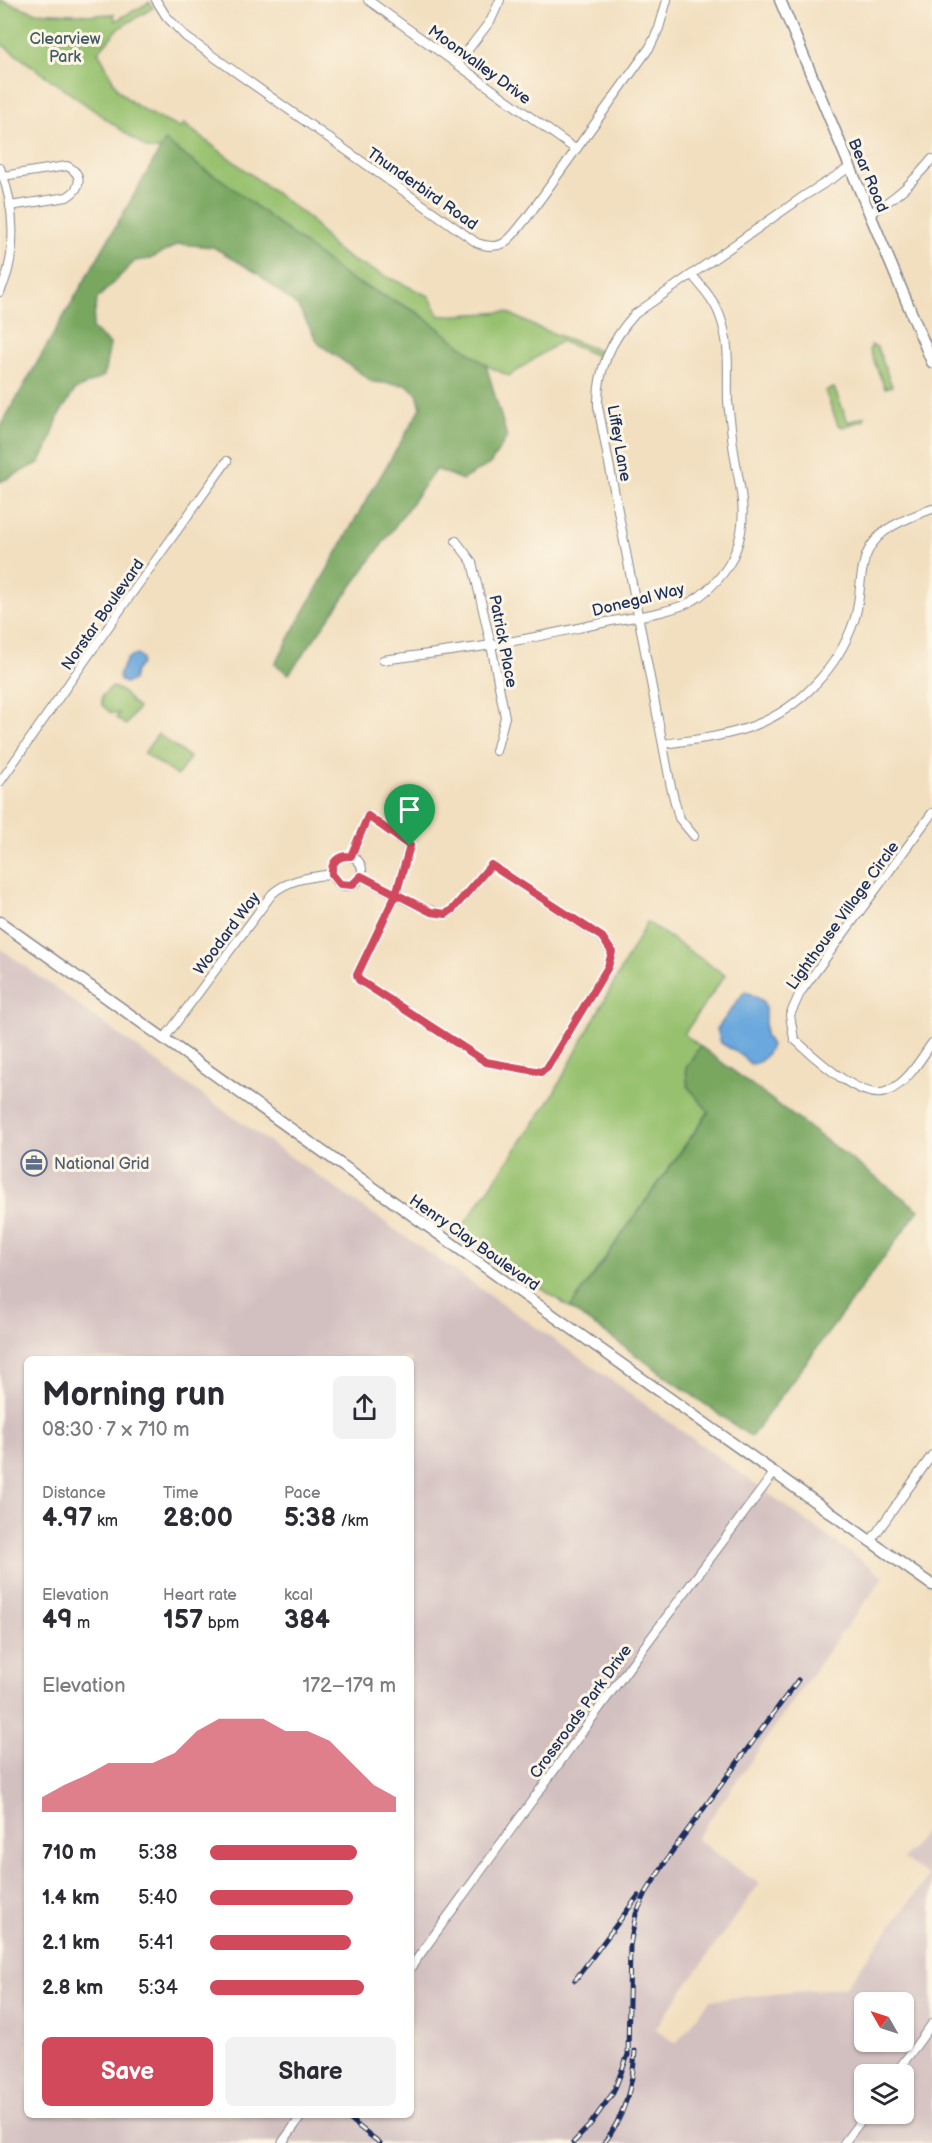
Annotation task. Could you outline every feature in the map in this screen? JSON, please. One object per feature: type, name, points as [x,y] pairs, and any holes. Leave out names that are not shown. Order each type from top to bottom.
[{"type":"main road","name":"Bear Road","points":[[780,0],[849,168],[928,342],[932,362]]},
{"type":"main road","name":"Henry Clay Boulevard","points":[[0,922],[932,1585]]},
{"type":"street","name":"Thunderbird Road","points":[[156,0],[166,16],[186,37],[477,243],[490,247],[498,247],[507,241],[650,46],[659,28],[667,0]]},
{"type":"street","name":"Moonvalley Drive","points":[[368,0],[575,149]]},
{"type":"street","points":[[457,64],[491,20],[500,0]]},
{"type":"street","points":[[869,214],[893,200],[909,186],[932,159]]},
{"type":"street","points":[[0,292],[10,257],[12,229],[10,206],[4,195],[2,172],[67,166],[76,171],[78,186],[74,193],[67,197],[10,206]]},
{"type":"street","name":"Liffey Lane","points":[[694,836],[679,818],[663,744],[598,406],[601,374],[610,346],[634,314],[804,196],[849,168]]},
{"type":"street","name":"Donegal Way","points":[[383,660],[491,645],[639,616],[681,605],[694,600],[726,569],[735,553],[741,533],[744,508],[728,401],[727,339],[719,314],[709,296],[692,275]]},
{"type":"street","name":"Norstar Boulevard","points":[[0,782],[227,461]]},
{"type":"street","points":[[663,744],[715,736],[752,726],[776,716],[794,704],[820,679],[845,642],[855,619],[863,565],[877,537],[889,527],[932,509]]},
{"type":"street","name":"Patrick Place","points":[[456,541],[472,562],[505,717],[496,751]]},
{"type":"street","name":"Lighthouse Village Circle","points":[[932,813],[801,993],[790,1015],[794,1039],[847,1083],[872,1093],[887,1093],[906,1079],[932,1043]]},
{"type":"street","points":[[332,874],[336,860],[345,855],[351,856],[359,861],[361,876],[396,894],[431,912],[446,914],[491,865],[602,937],[612,952],[608,967],[547,1068],[541,1072],[486,1062],[359,980],[357,975],[396,894],[410,846],[368,816],[351,856]]},
{"type":"street","name":"Woodard Way","points":[[164,1039],[272,894],[288,883],[308,877],[332,874],[336,882],[344,886],[352,885],[361,876]]},
{"type":"street","points":[[870,1542],[932,1455]]},
{"type":"street","name":"Crossroads Park Drive","points":[[414,1963],[774,1473]]},
{"type":"street","points":[[902,2064],[932,2024]]},
{"type":"street","points":[[282,2143],[300,2118]]},
{"type":"street","points":[[844,2143],[858,2124]]},
{"type":"shaded area","points":[[0,948],[209,1100],[603,1374],[884,1577],[831,1647],[696,1839],[759,1884],[655,2029],[676,2044],[710,2000],[845,1987],[929,1876],[904,1859],[932,1822],[932,2143],[0,2143]]},
{"type":"green space","name":"Clearview Park","points":[[0,0],[35,12],[114,14],[115,21],[150,2],[153,8],[119,28],[98,52],[116,86],[128,99],[145,111],[180,128],[184,124],[310,219],[334,248],[353,261],[429,296],[440,316],[507,312],[534,326],[600,351],[598,356],[561,341],[509,376],[454,350],[352,287],[168,150],[148,149],[0,43]]},
{"type":"green space","points":[[165,141],[221,179],[348,278],[417,312],[486,365],[507,437],[490,464],[462,480],[436,469],[289,674],[275,664],[357,516],[421,408],[417,394],[407,385],[373,382],[319,344],[298,307],[257,273],[213,247],[179,244],[150,259],[135,261],[97,299],[92,329],[110,344],[104,376],[75,390],[59,415],[49,444],[39,463],[0,482],[0,427]]},
{"type":"green space","points":[[871,345],[877,347],[892,386],[885,388],[869,349]]},
{"type":"green space","points":[[834,388],[848,422],[865,416],[864,420],[843,427],[838,425],[825,391]]},
{"type":"green space","points":[[111,687],[123,692],[138,708],[126,725],[116,718],[119,713],[111,713],[102,705],[102,696]]},
{"type":"green space","points":[[158,734],[190,758],[177,776],[144,753]]},
{"type":"green space","points":[[647,922],[725,975],[684,1034],[700,1046],[686,1068],[688,1087],[709,1111],[570,1308],[459,1232],[551,1098]]},
{"type":"green space","points":[[700,1046],[919,1210],[751,1437],[570,1308],[709,1112],[688,1087],[686,1068]]},
{"type":"water","points":[[139,655],[142,659],[141,664],[135,671],[133,681],[125,683],[120,680],[119,674],[128,658]]},
{"type":"water","points":[[745,991],[763,1001],[765,1035],[771,1045],[764,1058],[754,1064],[750,1064],[743,1056],[721,1043],[717,1029]]},
{"type":"railway","points":[[573,2143],[589,2126],[613,2093],[628,2055],[630,1945],[636,1914],[646,1893],[671,1853],[798,1680]]},
{"type":"railway","points":[[575,1980],[638,1896]]},
{"type":"railway","points":[[604,2143],[623,2111],[632,2076],[635,2051]]},
{"type":"railway","points":[[348,2118],[380,2143]]},
{"type":"place","name":"National Grid","points":[[34,1163]]},
{"type":"route","points":[[410,846],[368,816],[351,856],[340,857],[333,864],[333,878],[344,886],[356,883],[361,876],[396,894],[357,975],[359,980],[486,1062],[541,1072],[547,1068],[608,967],[612,952],[602,937],[491,865],[446,914],[431,912],[396,894],[410,846]]}]
